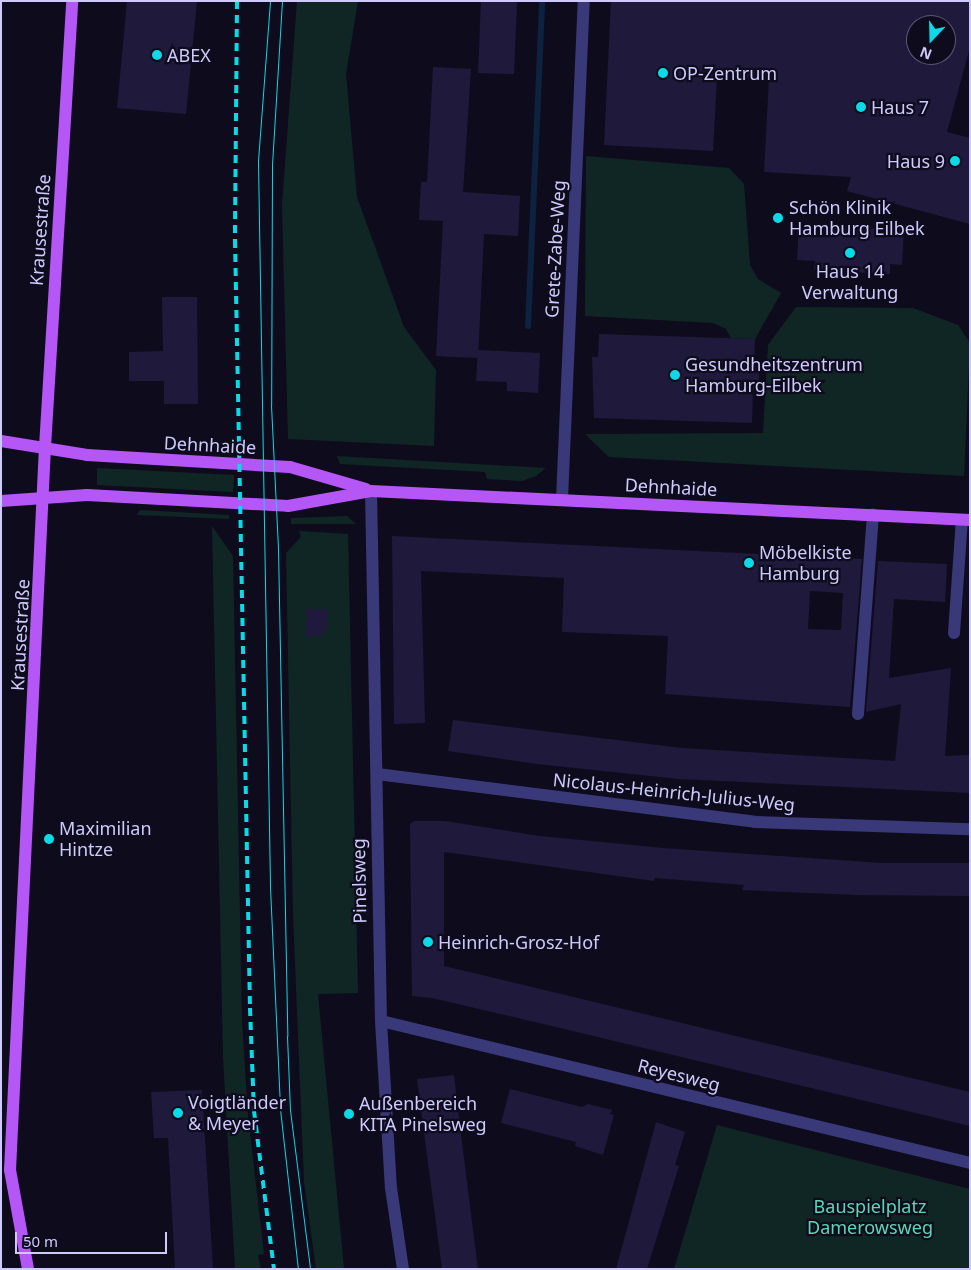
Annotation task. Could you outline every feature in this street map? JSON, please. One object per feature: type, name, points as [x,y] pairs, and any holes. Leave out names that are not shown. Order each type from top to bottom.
[{"type":"main road","name":"Krausestraße","points":[[28,1269],[10,1170],[44,447],[72,1]]},
{"type":"main road","name":"Dehnhaide","points":[[1,441],[87,455],[290,467],[371,491]]},
{"type":"main road","name":"Dehnhaide","points":[[1,501],[86,495],[288,506],[371,491],[966,520]]},
{"type":"street","name":"Grete-Zabe-Weg","points":[[562,499],[584,1]]},
{"type":"street","name":"Pinelsweg","points":[[371,491],[381,1021],[391,1188],[403,1269]]},
{"type":"street","points":[[858,714],[874,515]]},
{"type":"street","points":[[954,633],[966,520]]},
{"type":"street","name":"Nicolaus-Heinrich-Julius-Weg","points":[[376,774],[755,822],[970,829]]},
{"type":"street","name":"Reyesweg","points":[[381,1021],[970,1163]]},
{"type":"green space","points":[[297,1],[358,1],[346,74],[357,197],[404,327],[436,370],[434,446],[288,439],[282,205]]},
{"type":"green space","points":[[586,156],[729,168],[744,184],[750,265],[758,279],[781,293],[755,339],[731,338],[726,329],[713,323],[585,316]]},
{"type":"green space","points":[[796,307],[913,308],[958,325],[970,343],[964,476],[609,457],[585,434],[763,433],[768,345]]},
{"type":"green space","points":[[337,456],[546,468],[536,476],[522,481],[487,479],[485,472],[340,464]]},
{"type":"green space","points":[[97,468],[234,475],[233,492],[97,485]]},
{"type":"green space","points":[[140,510],[229,515],[229,519],[137,515]]},
{"type":"green space","points":[[347,516],[356,524],[291,524],[291,518]]},
{"type":"green space","points":[[212,526],[233,556],[242,1021],[248,1116],[264,1254],[258,1255],[261,1269],[235,1269],[223,1057]]},
{"type":"green space","points":[[299,531],[348,534],[358,993],[318,994],[344,1269],[316,1269],[304,1182],[293,914],[286,553],[301,537]]},
{"type":"green space","name":"Bauspielplatz Damerowsweg","points":[[717,1125],[970,1189],[970,1269],[674,1269]]},
{"type":"building","name":"ABEX","points":[[127,1],[197,1],[186,114],[117,108]]},
{"type":"building","points":[[481,1],[517,1],[514,74],[478,73]]},
{"type":"building","points":[[611,1],[970,1],[970,47],[947,132],[970,138],[970,224],[847,191],[851,177],[764,172],[769,78],[717,76],[713,151],[604,145]]},
{"type":"building","points":[[433,67],[471,69],[463,192],[520,196],[518,236],[484,234],[478,358],[436,356],[443,221],[419,220],[421,182],[427,182]]},
{"type":"building","name":"Haus 14 Verwaltung","points":[[799,224],[828,225],[828,228],[904,229],[902,265],[890,264],[890,274],[814,270],[815,261],[797,260]]},
{"type":"building","points":[[162,297],[197,297],[198,404],[164,404],[164,381],[129,381],[129,352],[163,351]]},
{"type":"building","name":"Gesundheitszentrum Hamburg-Eilbek","points":[[599,334],[755,339],[754,366],[759,366],[759,390],[753,390],[752,423],[594,418],[592,357],[598,357]]},
{"type":"building","points":[[478,350],[540,353],[538,393],[507,391],[507,382],[476,381]]},
{"type":"building","points":[[392,536],[862,559],[850,707],[665,694],[668,636],[562,632],[564,578],[421,571],[425,723],[394,724]],"holes":[[[810,591],[843,593],[841,630],[808,629]]]},
{"type":"building","points":[[878,561],[947,564],[945,602],[894,599],[889,678],[951,668],[945,756],[970,755],[970,793],[679,779],[537,764],[448,751],[453,720],[682,748],[895,761],[901,704],[866,712]]},
{"type":"building","points":[[306,609],[328,609],[328,629],[323,629],[323,636],[306,637]]},
{"type":"building","points":[[414,821],[445,821],[540,836],[663,848],[882,863],[970,863],[970,896],[856,895],[742,890],[744,885],[655,878],[654,881],[444,852],[444,966],[970,1092],[970,1126],[432,998],[412,996],[410,824]]},
{"type":"building","points":[[454,1075],[478,1269],[442,1269],[417,1079]]},
{"type":"building","points":[[510,1089],[582,1107],[588,1104],[612,1110],[610,1114],[614,1115],[603,1155],[575,1146],[576,1142],[501,1123]]},
{"type":"building","points":[[202,1090],[213,1269],[175,1269],[168,1138],[154,1138],[151,1092]]},
{"type":"building","points":[[656,1122],[685,1132],[675,1165],[679,1166],[647,1269],[616,1269]]},
{"type":"waterway","points":[[528,326],[542,1]]},
{"type":"tram line","points":[[270,1],[258,162],[270,887],[280,1109],[298,1269]]},
{"type":"tram line","points":[[282,1],[272,165],[271,405],[278,548],[290,1110],[310,1269]]},
{"type":"railway","points":[[237,1],[235,240],[250,1008],[254,1111],[274,1269]]},
{"type":"place","name":"ABEX","points":[[157,55]]},
{"type":"place","name":"OP-Zentrum","points":[[663,73]]},
{"type":"place","name":"Haus 7","points":[[861,107]]},
{"type":"place","name":"Haus 9","points":[[955,161]]},
{"type":"place","name":"Schön Klinik Hamburg Eilbek","points":[[778,218]]},
{"type":"place","name":"Haus 14 Verwaltung","points":[[850,253]]},
{"type":"place","name":"Gesundheitszentrum Hamburg-Eilbek","points":[[675,375]]},
{"type":"place","name":"Möbelkiste Hamburg","points":[[749,563]]},
{"type":"place","name":"Maximilian Hintze","points":[[49,839]]},
{"type":"place","name":"Heinrich-Grosz-Hof","points":[[428,942]]},
{"type":"place","name":"Voigtländer & Meyer","points":[[178,1113]]},
{"type":"place","name":"Außenbereich KITA Pinelsweg","points":[[349,1114]]}]
